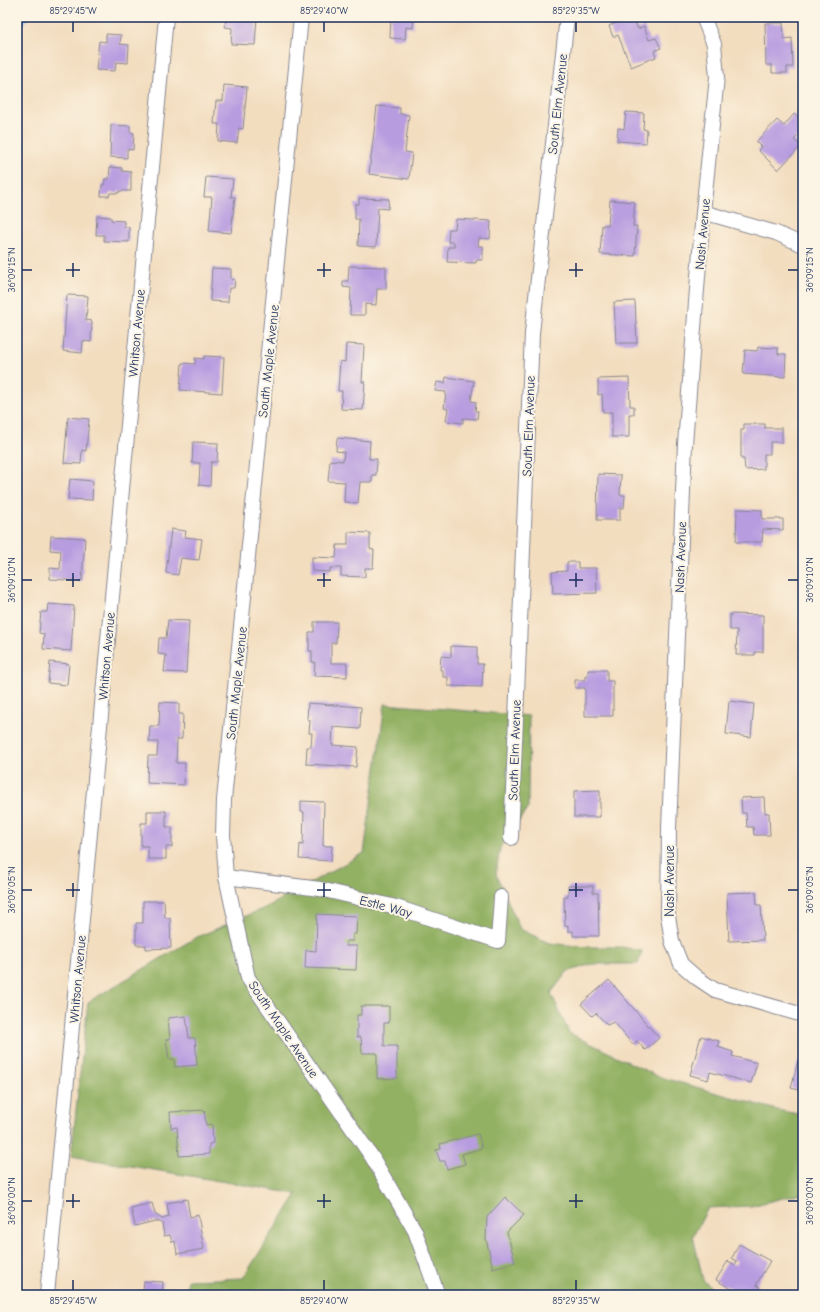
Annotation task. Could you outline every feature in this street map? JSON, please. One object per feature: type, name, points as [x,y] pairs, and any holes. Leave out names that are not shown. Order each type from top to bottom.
[{"type":"street","name":"Whitson Avenue","points":[[47,1295],[166,17]]},
{"type":"street","name":"South Maple Avenue","points":[[302,17],[224,800],[223,835],[226,877],[248,978],[372,1157],[414,1231],[438,1295]]},
{"type":"street","name":"South Elm Avenue","points":[[511,838],[532,333],[567,17]]},
{"type":"street","name":"Nash Avenue","points":[[703,17],[714,44],[717,78],[703,212],[685,444],[669,828],[668,916],[672,941],[681,964],[697,978],[715,990],[803,1015]]},
{"type":"street","points":[[703,212],[776,234],[803,245]]},
{"type":"street","name":"Estle Way","points":[[226,877],[320,889],[396,908],[498,941],[501,897]]},
{"type":"green space","points":[[385,704],[529,716],[528,808],[500,848],[496,874],[520,929],[549,943],[586,947],[622,947],[642,951],[638,964],[592,964],[567,972],[551,993],[569,1033],[657,1076],[777,1110],[803,1115],[803,1193],[751,1206],[708,1208],[693,1236],[703,1280],[719,1295],[185,1295],[188,1280],[243,1278],[297,1194],[71,1156],[88,1002],[195,938],[267,907],[364,853]]},
{"type":"building","points":[[226,17],[257,17],[255,45],[231,44],[232,28],[225,27]]},
{"type":"building","points":[[391,17],[414,17],[413,28],[406,27],[405,39],[390,38]]},
{"type":"building","points":[[633,17],[638,29],[644,26],[649,40],[656,38],[661,48],[654,51],[656,57],[631,67],[618,35],[613,37],[609,26]]},
{"type":"building","points":[[765,23],[783,23],[784,39],[792,38],[793,67],[787,67],[787,73],[772,73],[772,65],[766,65]]},
{"type":"building","points":[[106,34],[121,35],[120,44],[129,45],[128,63],[116,62],[115,71],[96,70],[99,41],[106,42]]},
{"type":"building","points":[[224,85],[247,87],[243,129],[239,128],[237,143],[218,141],[219,124],[214,124],[216,101],[223,101]]},
{"type":"building","points":[[377,106],[400,108],[400,114],[409,115],[405,152],[412,153],[409,179],[369,174]]},
{"type":"building","points":[[626,112],[644,113],[643,129],[647,130],[646,143],[617,141],[618,128],[624,129]]},
{"type":"building","points":[[794,114],[803,122],[803,131],[794,140],[801,146],[778,170],[758,150],[761,147],[756,142],[777,120],[784,126]]},
{"type":"building","points":[[111,125],[130,126],[130,132],[134,133],[133,150],[127,149],[127,158],[110,157]]},
{"type":"building","points":[[110,167],[122,168],[122,171],[131,172],[131,191],[119,191],[119,193],[110,193],[109,196],[101,196],[102,185],[104,185],[105,179],[109,179]]},
{"type":"building","points":[[206,177],[233,179],[231,197],[235,197],[231,233],[209,231],[212,197],[204,197]]},
{"type":"building","points":[[359,198],[389,199],[388,209],[378,208],[376,247],[358,246],[359,219],[355,219],[355,204],[359,204]]},
{"type":"building","points":[[610,200],[635,202],[633,226],[637,226],[635,256],[600,254],[602,225],[608,225]]},
{"type":"building","points":[[97,216],[111,217],[111,220],[124,221],[124,227],[129,227],[129,242],[104,241],[104,235],[96,235]]},
{"type":"building","points":[[456,219],[491,221],[490,239],[479,238],[478,246],[483,246],[483,260],[476,260],[476,263],[447,262],[448,247],[454,247],[454,242],[448,242],[449,229],[455,229]]},
{"type":"building","points":[[349,266],[386,267],[386,289],[377,289],[376,305],[365,304],[365,315],[350,315],[351,288],[343,287],[343,281],[348,281]]},
{"type":"building","points":[[212,268],[231,269],[231,279],[235,280],[234,288],[229,288],[228,302],[210,301]]},
{"type":"building","points":[[67,295],[88,296],[86,320],[92,321],[91,342],[83,341],[82,353],[63,351]]},
{"type":"building","points":[[635,301],[637,343],[616,343],[614,302]]},
{"type":"building","points":[[346,344],[364,345],[362,382],[365,382],[363,410],[341,409],[342,391],[338,391],[340,361],[345,362]]},
{"type":"building","points":[[758,347],[778,348],[778,354],[786,354],[785,377],[743,374],[745,350],[757,351]]},
{"type":"building","points":[[204,356],[224,357],[222,393],[180,390],[182,363],[195,364],[195,358],[204,359]]},
{"type":"building","points":[[446,377],[474,381],[471,401],[476,402],[475,411],[478,411],[477,419],[463,418],[463,423],[446,421],[448,409],[444,408],[446,392],[435,391],[437,382],[445,383]]},
{"type":"building","points":[[629,378],[630,406],[634,406],[634,414],[629,414],[629,437],[612,437],[612,412],[603,412],[602,394],[598,395],[598,379]]},
{"type":"building","points":[[68,417],[89,419],[86,451],[82,450],[81,464],[64,463]]},
{"type":"building","points":[[744,424],[765,424],[765,428],[782,428],[782,442],[770,442],[770,454],[764,454],[764,469],[745,470],[744,459],[741,459],[741,430],[744,430]]},
{"type":"building","points":[[337,438],[370,441],[369,459],[377,459],[376,475],[372,475],[372,482],[360,482],[358,503],[344,502],[345,482],[328,481],[330,460],[343,461],[344,452],[336,451]]},
{"type":"building","points":[[193,442],[218,443],[217,462],[211,462],[210,486],[199,485],[200,463],[192,463]]},
{"type":"building","points":[[598,474],[621,475],[620,495],[625,495],[624,508],[620,508],[620,520],[597,520]]},
{"type":"building","points":[[70,479],[93,481],[92,500],[68,499]]},
{"type":"building","points":[[737,509],[762,510],[762,519],[783,519],[783,530],[763,529],[762,542],[736,542]]},
{"type":"building","points":[[171,529],[186,531],[185,537],[202,539],[199,560],[181,558],[178,575],[166,573]]},
{"type":"building","points":[[348,532],[370,533],[370,549],[374,550],[373,568],[365,568],[365,577],[341,576],[341,568],[330,568],[330,572],[312,571],[312,557],[336,558],[337,545],[348,545]]},
{"type":"building","points":[[51,536],[85,538],[82,581],[50,579],[50,568],[60,569],[61,551],[50,550]]},
{"type":"building","points":[[567,562],[578,562],[578,568],[596,568],[597,593],[553,594],[552,572],[567,571]]},
{"type":"building","points":[[48,604],[74,606],[71,651],[43,649],[44,634],[39,633],[41,612],[47,612]]},
{"type":"building","points":[[730,614],[763,615],[763,652],[755,652],[755,655],[736,655],[737,630],[730,630]]},
{"type":"building","points":[[168,620],[189,621],[186,673],[164,672],[166,655],[158,654],[159,638],[166,638]]},
{"type":"building","points":[[314,622],[337,622],[336,643],[331,643],[331,663],[347,663],[347,677],[314,676],[315,662],[312,662],[312,651],[309,651],[309,632],[314,632]]},
{"type":"building","points":[[451,646],[477,647],[477,664],[483,664],[482,687],[448,686],[448,677],[443,677],[443,670],[440,670],[441,656],[451,657]]},
{"type":"building","points":[[50,662],[69,664],[67,685],[48,683]]},
{"type":"building","points":[[588,670],[607,670],[607,681],[613,681],[613,716],[585,716],[585,688],[575,688],[575,680],[585,680],[585,676],[588,676]]},
{"type":"building","points":[[729,701],[754,704],[751,737],[726,734]]},
{"type":"building","points":[[160,702],[179,703],[179,714],[183,714],[182,739],[177,739],[176,763],[185,763],[184,785],[147,783],[148,756],[157,756],[158,742],[149,742],[150,726],[159,726]]},
{"type":"building","points":[[308,703],[361,707],[360,729],[333,727],[332,745],[358,747],[356,767],[306,764],[307,747],[311,747],[312,733],[309,733],[310,720],[307,719]]},
{"type":"building","points":[[600,790],[600,817],[574,817],[574,791]]},
{"type":"building","points":[[764,797],[765,813],[769,813],[770,835],[754,835],[753,827],[747,827],[746,813],[742,813],[741,798]]},
{"type":"building","points":[[301,801],[324,802],[323,846],[332,846],[331,861],[299,859],[300,844],[303,845],[304,812],[301,812]]},
{"type":"building","points":[[147,811],[166,811],[166,827],[172,827],[172,847],[166,847],[166,859],[148,859],[148,846],[141,846],[141,823],[147,823]]},
{"type":"building","points":[[568,886],[593,886],[593,893],[598,893],[599,936],[573,936],[573,931],[568,931],[568,925],[565,926],[564,897],[568,897]]},
{"type":"building","points":[[756,892],[757,905],[761,905],[763,940],[729,941],[727,893]]},
{"type":"building","points":[[143,901],[164,901],[165,918],[170,918],[171,948],[146,949],[146,945],[136,945],[136,923],[143,923]]},
{"type":"building","points":[[317,914],[357,916],[356,934],[353,934],[353,941],[346,941],[346,946],[357,946],[356,970],[305,968],[306,950],[316,951]]},
{"type":"building","points":[[609,980],[659,1038],[645,1050],[637,1041],[633,1045],[614,1022],[607,1025],[596,1013],[592,1016],[581,1004]]},
{"type":"building","points":[[361,1006],[389,1006],[389,1023],[384,1023],[384,1046],[397,1046],[397,1078],[377,1079],[377,1053],[362,1053],[361,1037],[357,1037],[357,1015],[361,1015]]},
{"type":"building","points":[[186,1016],[189,1038],[195,1038],[197,1065],[175,1067],[174,1059],[169,1059],[166,1039],[170,1039],[168,1018]]},
{"type":"building","points":[[701,1036],[719,1041],[718,1047],[733,1052],[732,1056],[757,1063],[751,1083],[710,1072],[708,1080],[690,1075]]},
{"type":"building","points":[[798,1061],[803,1063],[803,1091],[791,1088]]},
{"type":"building","points":[[204,1110],[206,1125],[212,1124],[213,1143],[209,1144],[209,1154],[179,1156],[177,1127],[171,1128],[170,1112]]},
{"type":"building","points":[[478,1134],[482,1148],[462,1154],[465,1164],[447,1169],[445,1161],[440,1161],[436,1150],[441,1149],[440,1144]]},
{"type":"building","points":[[505,1197],[524,1215],[507,1232],[515,1262],[493,1268],[486,1239],[487,1217]]},
{"type":"building","points":[[187,1199],[190,1217],[198,1215],[204,1249],[177,1254],[175,1241],[172,1242],[170,1235],[164,1236],[162,1223],[155,1221],[135,1226],[131,1208],[152,1203],[155,1214],[162,1219],[169,1217],[167,1203]]},
{"type":"building","points":[[739,1244],[770,1261],[756,1285],[760,1287],[755,1295],[742,1295],[716,1280],[728,1261],[735,1265],[737,1261],[732,1258]]},
{"type":"building","points":[[144,1281],[163,1282],[162,1295],[136,1295],[137,1291],[143,1291]]},
{"type":"waterway","points":[[17,25],[22,23],[27,17]]}]
